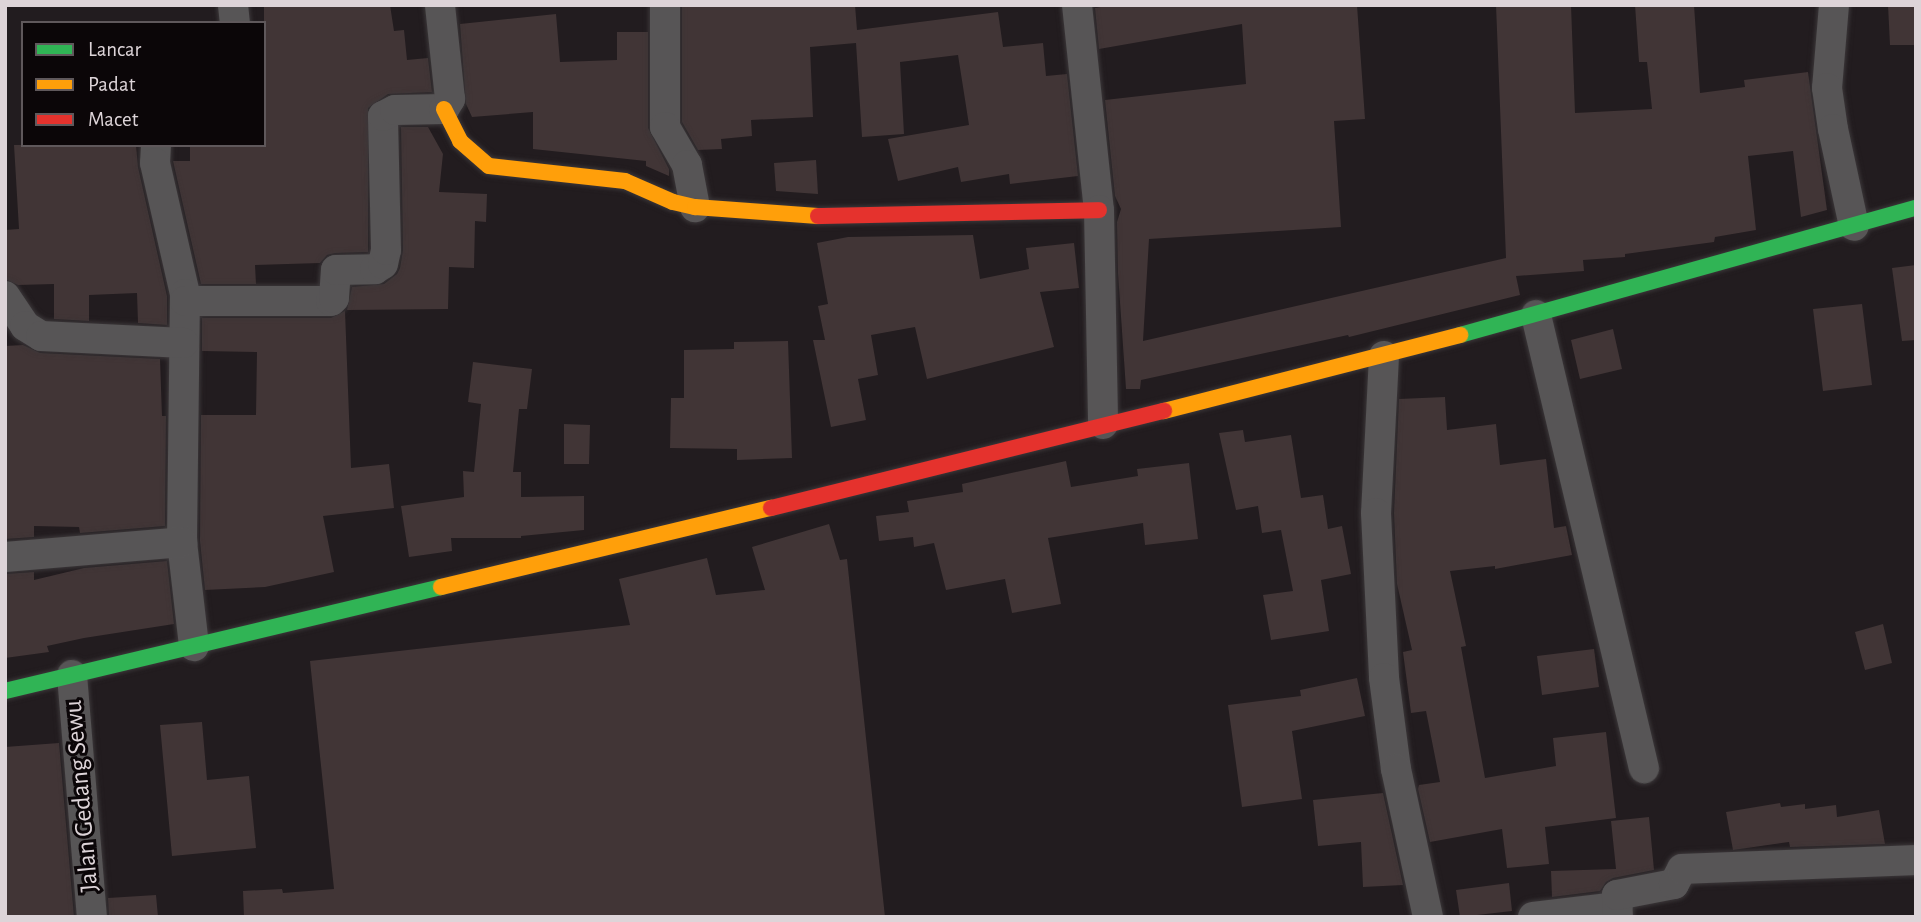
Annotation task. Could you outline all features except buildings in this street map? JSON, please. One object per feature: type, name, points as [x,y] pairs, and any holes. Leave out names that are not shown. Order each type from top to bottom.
[{"type":"main road","points":[[444,109],[460,141],[489,166],[625,181],[673,202],[695,207],[814,216],[1099,210]]},
{"type":"main road","points":[[5,691],[879,482],[1384,356],[1916,208]]},
{"type":"street","points":[[185,301],[331,301],[334,298],[336,270],[375,269],[383,264],[386,250],[383,116],[395,110],[444,109],[450,99],[440,5]]},
{"type":"street","points":[[666,5],[666,127],[687,166],[695,207]]},
{"type":"street","points":[[1077,5],[1099,210],[1103,424]]},
{"type":"street","points":[[1834,5],[1827,88],[1832,129],[1854,226]]},
{"type":"street","points":[[156,147],[155,163],[185,301],[182,542],[194,646]]},
{"type":"street","points":[[5,296],[25,326],[41,336],[184,343]]},
{"type":"street","points":[[1536,315],[1644,768]]},
{"type":"street","points":[[1384,356],[1376,513],[1384,678],[1396,769],[1428,917]]},
{"type":"street","points":[[5,557],[182,542]]},
{"type":"street","name":"Jalan Gedang Sewu","points":[[72,675],[92,917]]},
{"type":"street","points":[[1533,917],[1618,912],[1616,898],[1620,894],[1674,884],[1682,869],[1916,860]]},
{"type":"traffic: fast","points":[[1460,335],[1916,208]]},
{"type":"traffic: fast","points":[[5,691],[441,587]]},
{"type":"traffic: slow","points":[[444,109],[460,141],[489,166],[625,181],[673,202],[695,207],[818,216]]},
{"type":"traffic: slow","points":[[1164,411],[1460,335]]},
{"type":"traffic: slow","points":[[441,587],[771,508]]},
{"type":"traffic: jam","points":[[818,216],[1099,210]]},
{"type":"traffic: jam","points":[[771,508],[1164,411]]}]
